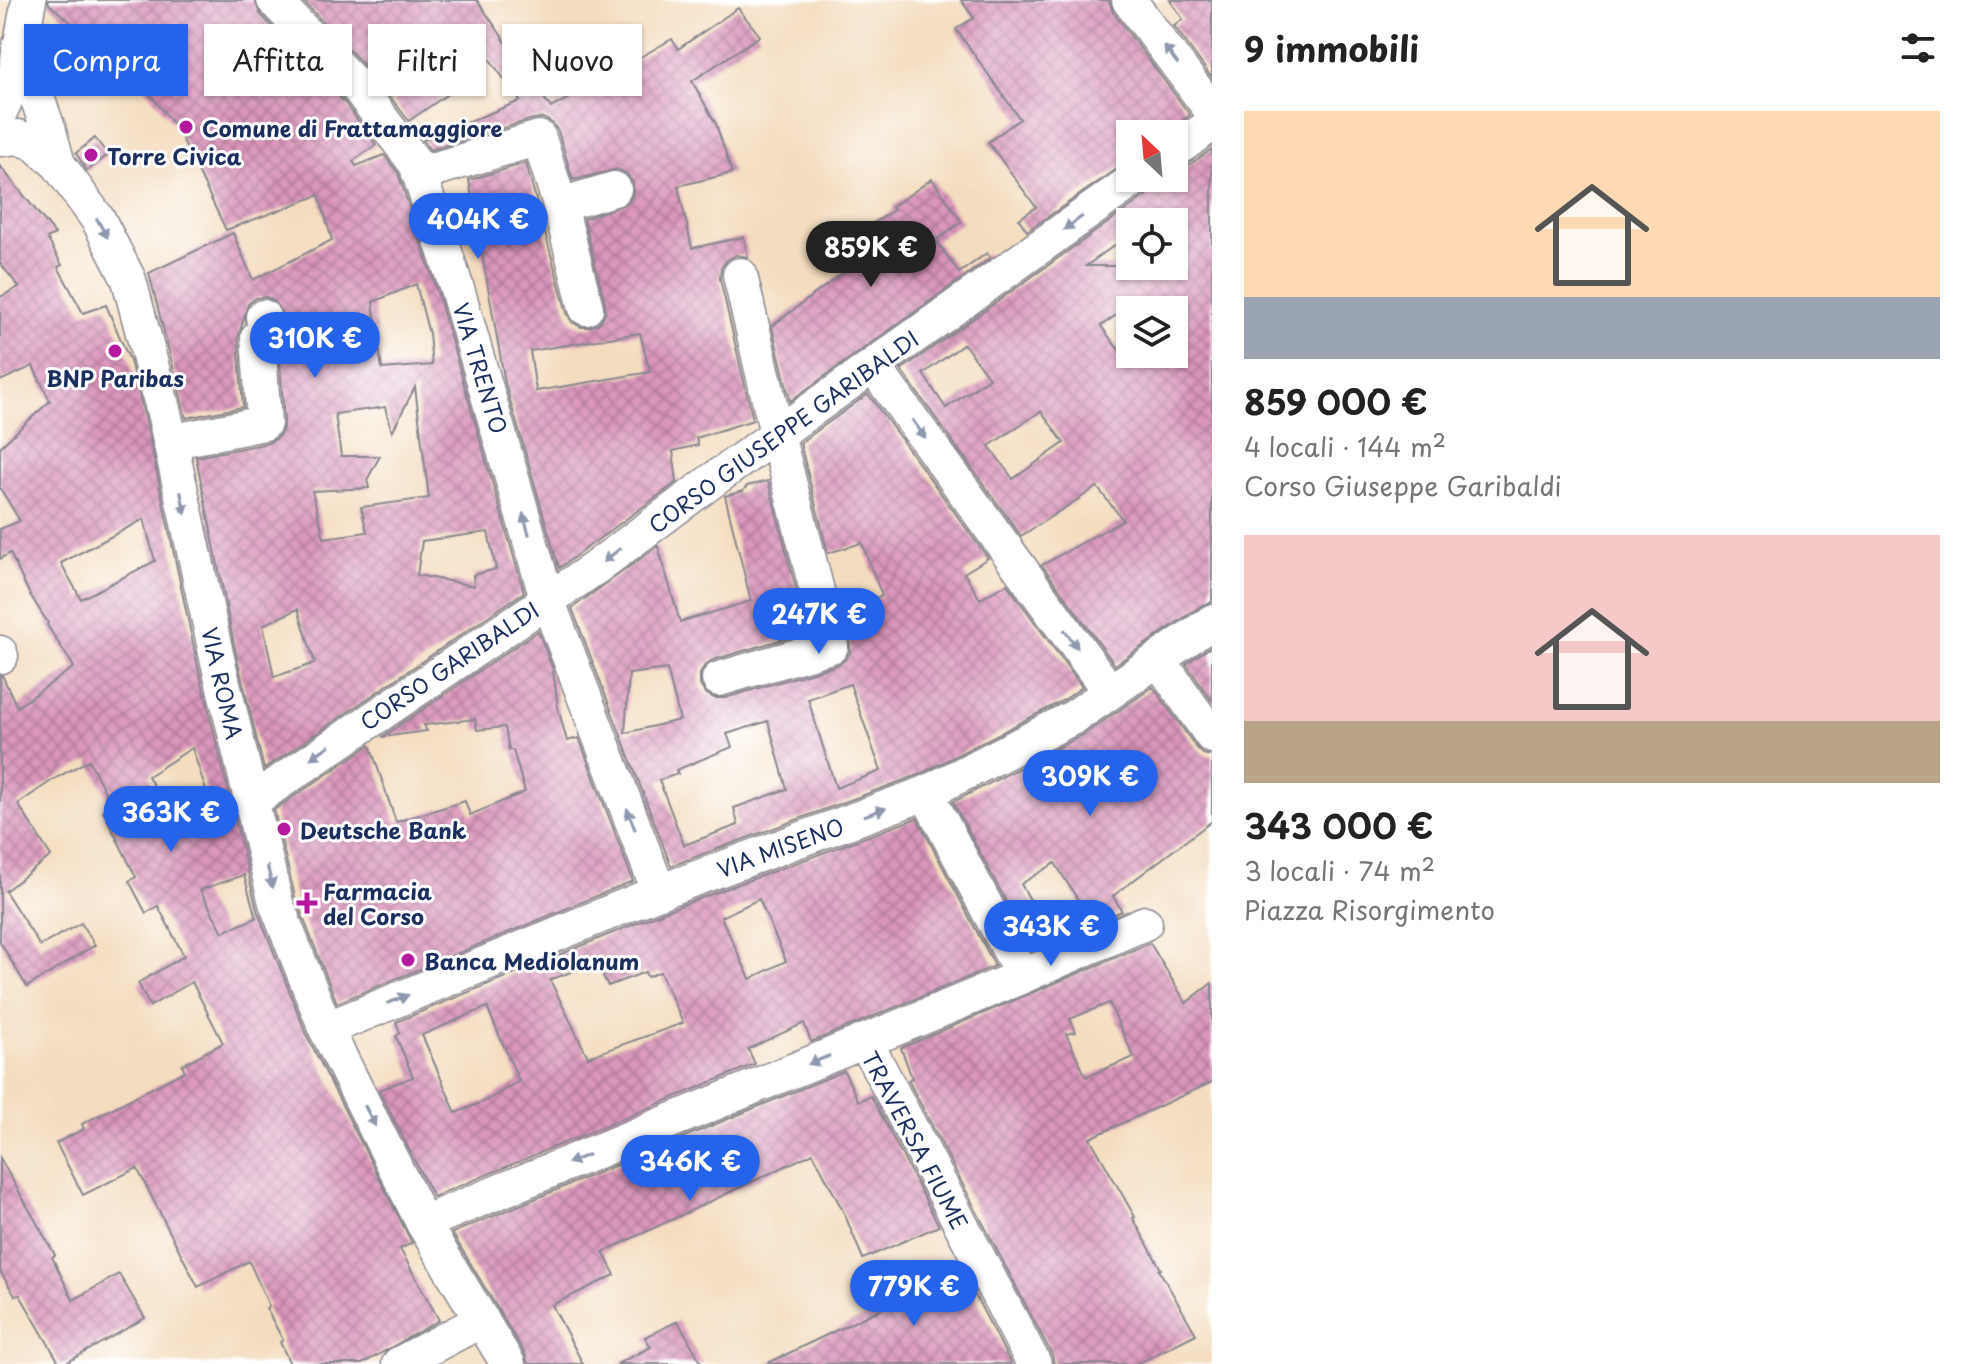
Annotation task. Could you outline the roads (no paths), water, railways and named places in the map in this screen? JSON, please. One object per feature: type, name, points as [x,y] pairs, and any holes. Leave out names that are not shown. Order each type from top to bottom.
[{"type":"street","points":[[0,112],[14,81],[13,41],[29,0]]},
{"type":"street","points":[[1129,0],[1212,111]]},
{"type":"street","name":"VIA TRENTO","points":[[293,6],[416,164],[471,334],[547,599]]},
{"type":"street","name":"VIA ROMA","points":[[13,41],[49,131],[58,164]]},
{"type":"street","points":[[1188,141],[1212,124]]},
{"type":"street","name":"VIA ROMA","points":[[0,139],[18,137],[34,143],[58,164],[99,221],[129,280],[170,442],[217,658],[276,903],[326,1029],[423,1223],[508,1364]]},
{"type":"street","points":[[419,174],[539,138],[586,308]]},
{"type":"street","points":[[560,205],[614,189]]},
{"type":"street","name":"CORSO GIUSEPPE GARIBALDI","points":[[547,599],[595,568],[1116,192]]},
{"type":"street","points":[[719,679],[831,646],[740,275]]},
{"type":"street","points":[[170,442],[264,423],[258,337],[269,331],[263,317]]},
{"type":"street","points":[[873,366],[1110,692]]},
{"type":"street","name":"CORSO GARIBALDI","points":[[252,801],[547,599],[659,892]]},
{"type":"street","name":"VIA MISENO","points":[[326,1029],[659,892],[926,793],[1074,717],[1212,622]]},
{"type":"street","points":[[1158,659],[1212,736]]},
{"type":"street","points":[[926,793],[1023,976]]},
{"type":"street","points":[[865,1041],[1145,923]]},
{"type":"street","name":"TRAVERSA FIUME","points":[[423,1223],[865,1041],[1034,1364]]},
{"type":"street","points":[[399,1364],[482,1320]]},
{"type":"place","name":"Comune di Frattamaggiore","points":[[186,127]]},
{"type":"place","name":"Torre Civica","points":[[91,155]]},
{"type":"place","name":"BNP Paribas","points":[[115,351]]},
{"type":"place","name":"Deutsche Bank","points":[[284,829]]},
{"type":"place","name":"Farmacia del Corso","points":[[307,903]]},
{"type":"place","name":"Banca Mediolanum","points":[[408,960]]}]
